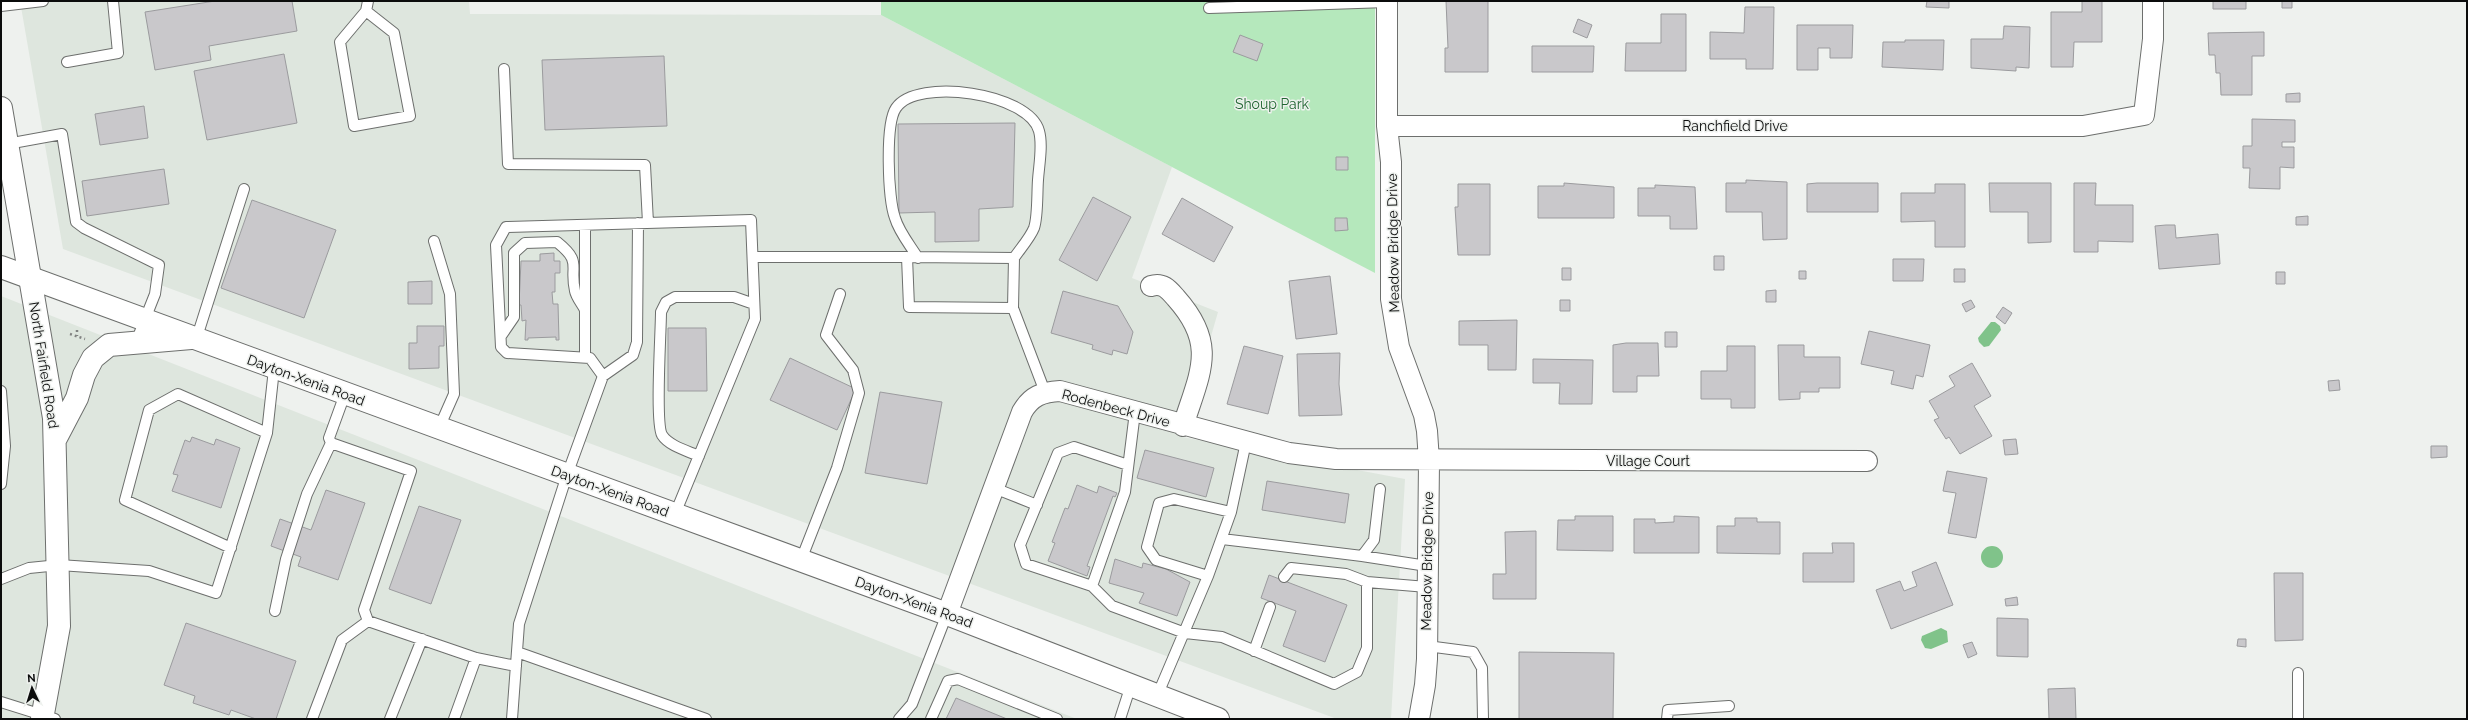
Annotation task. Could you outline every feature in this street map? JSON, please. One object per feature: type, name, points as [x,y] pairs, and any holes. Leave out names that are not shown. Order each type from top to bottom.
[{"type":"main road","name":"North Fairfield Road","points":[[1,108],[4,149],[30,277],[54,418],[59,565],[59,626],[47,718]]},
{"type":"main road","name":"Dayton-Xenia Road","points":[[1,267],[274,369],[947,614],[1218,719]]},
{"type":"main road","points":[[55,441],[77,398],[84,376],[93,358],[109,345],[194,339]]},
{"type":"street","name":"Meadow Bridge Drive","points":[[1387,1],[1387,126],[1392,162],[1391,300],[1400,347],[1424,415],[1427,431],[1429,461],[1425,685],[1419,719]]},
{"type":"street","name":"Ranchfield Drive","points":[[1387,126],[2083,126],[2144,115],[2153,39],[2153,1]]},
{"type":"street","points":[[1151,286],[1161,285],[1168,289],[1187,310],[1197,326],[1201,338],[1202,368],[1183,426]]},
{"type":"street","name":"Rodenbeck Drive","points":[[947,614],[1022,412],[1032,398],[1045,392],[1060,392],[1289,453],[1336,459],[1429,461]]},
{"type":"street","name":"Village Court","points":[[1429,461],[1868,461]]},
{"type":"lane","points":[[1,6],[43,1]]},
{"type":"lane","points":[[67,62],[118,53],[113,1]]},
{"type":"lane","points":[[1209,8],[1387,1]]},
{"type":"lane","points":[[367,6],[394,34],[410,116],[354,126],[340,42],[367,6]]},
{"type":"lane","points":[[504,69],[508,164],[645,165],[637,342],[633,355],[603,376],[566,475],[519,624],[512,719]]},
{"type":"lane","points":[[918,258],[895,218],[890,188],[889,128],[896,107],[915,95],[932,92],[974,94],[1007,101],[1030,117],[1039,131],[1034,228],[1014,258],[1013,308],[1045,392]]},
{"type":"lane","points":[[4,149],[62,134],[76,222],[84,228],[159,264],[155,294],[136,342]]},
{"type":"lane","points":[[194,339],[244,189]]},
{"type":"lane","points":[[587,358],[507,353],[501,347],[496,245],[506,227],[752,220],[755,319],[675,514]]},
{"type":"lane","points":[[585,225],[585,310],[587,358],[603,376]]},
{"type":"lane","points":[[434,240],[450,294],[454,386],[454,394],[439,428]]},
{"type":"lane","points":[[501,336],[514,317],[514,254],[525,243],[557,242],[570,253],[575,265],[575,292],[585,310]]},
{"type":"lane","points":[[753,257],[1014,258]]},
{"type":"lane","points":[[907,257],[909,307],[1013,308]]},
{"type":"lane","points":[[801,560],[837,468],[859,393],[854,370],[826,335],[840,294]]},
{"type":"lane","points":[[699,456],[669,442],[662,434],[659,396],[661,312],[666,302],[675,297],[734,297],[754,304]]},
{"type":"lane","points":[[1,579],[29,568],[59,565],[149,571],[216,593],[266,433],[274,369]]},
{"type":"lane","points":[[1,391],[5,446],[1,484]]},
{"type":"lane","points":[[231,548],[125,500],[149,410],[178,394],[266,433]]},
{"type":"lane","points":[[276,611],[286,559],[307,494],[331,443],[329,438],[345,394]]},
{"type":"lane","points":[[1092,586],[1125,492],[1135,412]]},
{"type":"lane","points":[[1158,696],[1185,633],[1222,539],[1231,512],[1246,442]]},
{"type":"lane","points":[[331,443],[411,471],[364,610],[368,621]]},
{"type":"lane","points":[[1128,465],[1074,447],[1058,453],[1020,546],[1026,564],[1092,586],[1112,606],[1185,633],[1222,637],[1334,684],[1357,672],[1367,648],[1367,582]]},
{"type":"lane","points":[[994,488],[1037,505]]},
{"type":"lane","points":[[1362,556],[1374,540],[1380,489]]},
{"type":"lane","points":[[1208,576],[1156,560],[1147,547],[1159,503],[1174,499],[1231,512]]},
{"type":"lane","points":[[1222,539],[1362,556],[1427,566]]},
{"type":"lane","points":[[1284,577],[1291,568],[1346,574],[1367,582],[1427,587]]},
{"type":"lane","points":[[1254,651],[1270,607]]},
{"type":"lane","points":[[899,719],[912,704],[947,614]]},
{"type":"lane","points":[[368,621],[476,658],[516,666]]},
{"type":"lane","points":[[312,719],[342,640],[368,621]]},
{"type":"lane","points":[[390,719],[422,639]]},
{"type":"lane","points":[[1426,646],[1472,652],[1482,668],[1483,719]]},
{"type":"lane","points":[[517,652],[706,719]]},
{"type":"lane","points":[[454,719],[476,658]]},
{"type":"lane","points":[[2298,673],[2298,719]]},
{"type":"lane","points":[[931,719],[948,680],[958,679],[1057,719]]},
{"type":"lane","points":[[1120,719],[1131,685]]},
{"type":"lane","points":[[1,702],[47,718]]},
{"type":"lane","points":[[1667,719],[1668,710],[1729,706]]},
{"type":"path","points":[[77,330],[77,336]]},
{"type":"shaded area","points":[[20,1],[469,1],[470,14],[881,15],[1172,167],[1132,278],[1218,312],[1182,437],[1405,479],[1391,719],[1337,719],[63,249]]},
{"type":"shaded area","points":[[1,296],[1077,719],[1,719]]},
{"type":"shaded area","points":[[1991,322],[1995,322],[2000,326],[2001,330],[1989,346],[1984,347],[1979,342],[1978,338]]},
{"type":"shaded area","points":[[1992,546],[1996,547],[2002,553],[2002,561],[1996,567],[1992,568],[1988,567],[1982,561],[1981,557],[1982,553],[1988,547]]},
{"type":"shaded area","points":[[1941,628],[1947,631],[1948,642],[1931,649],[1925,648],[1921,640],[1922,636]]},
{"type":"green space","name":"Shoup Park","points":[[881,1],[1375,1],[1375,273],[881,15]]},
{"type":"building","points":[[215,1],[292,1],[297,31],[209,46],[211,60],[155,70],[145,12]]},
{"type":"building","points":[[1446,1],[1488,1],[1488,72],[1445,72],[1445,48],[1448,48]]},
{"type":"building","points":[[1927,1],[1949,1],[1949,8],[1926,7]]},
{"type":"building","points":[[2082,1],[2102,1],[2102,42],[2074,42],[2073,67],[2051,67],[2051,12],[2082,12]]},
{"type":"building","points":[[2213,1],[2246,1],[2246,9],[2213,9]]},
{"type":"building","points":[[2282,1],[2292,1],[2292,8],[2282,8]]},
{"type":"building","points":[[1745,7],[1774,7],[1773,69],[1746,69],[1746,59],[1710,59],[1710,32],[1744,33]]},
{"type":"building","points":[[1661,14],[1686,14],[1686,71],[1625,71],[1626,43],[1661,43]]},
{"type":"building","points":[[1578,19],[1592,25],[1587,38],[1573,32]]},
{"type":"building","points":[[1797,25],[1853,25],[1852,58],[1830,58],[1830,48],[1818,48],[1818,70],[1797,70]]},
{"type":"building","points":[[2004,26],[2030,27],[2029,68],[2016,67],[2016,71],[1971,68],[1971,39],[2003,39]]},
{"type":"building","points":[[2264,32],[2264,56],[2252,56],[2252,95],[2221,95],[2220,73],[2216,73],[2215,55],[2209,55],[2208,33]]},
{"type":"building","points":[[1240,35],[1263,44],[1257,61],[1233,52]]},
{"type":"building","points":[[1905,40],[1944,40],[1943,70],[1882,67],[1883,42],[1905,42]]},
{"type":"building","points":[[1532,46],[1594,46],[1593,72],[1532,72]]},
{"type":"building","points":[[284,54],[297,123],[207,140],[194,71]]},
{"type":"building","points":[[664,56],[667,126],[545,130],[542,60]]},
{"type":"building","points":[[2300,93],[2300,102],[2286,102],[2286,94]]},
{"type":"building","points":[[144,106],[148,138],[100,145],[95,114]]},
{"type":"building","points":[[2252,119],[2295,120],[2295,142],[2282,142],[2282,147],[2294,147],[2294,168],[2280,167],[2280,189],[2249,188],[2250,168],[2243,168],[2243,146],[2252,146]]},
{"type":"building","points":[[1015,123],[1013,207],[979,209],[979,241],[935,242],[935,212],[899,213],[898,124]]},
{"type":"building","points":[[1336,157],[1348,157],[1348,170],[1336,170]]},
{"type":"building","points":[[164,169],[169,204],[87,216],[82,181]]},
{"type":"building","points":[[1746,180],[1787,182],[1787,239],[1763,240],[1762,212],[1726,212],[1726,183],[1746,183]]},
{"type":"building","points":[[1564,183],[1614,187],[1614,218],[1538,218],[1538,186],[1564,186]]},
{"type":"building","points":[[1878,183],[1878,212],[1807,212],[1807,184]]},
{"type":"building","points":[[1989,183],[2051,183],[2051,242],[2028,243],[2028,212],[1990,212]]},
{"type":"building","points":[[2074,183],[2096,183],[2095,205],[2133,205],[2133,242],[2098,241],[2098,252],[2074,252]]},
{"type":"building","points":[[1458,184],[1490,184],[1490,255],[1458,255],[1455,207],[1458,207]]},
{"type":"building","points":[[1935,184],[1965,184],[1965,247],[1935,247],[1935,221],[1901,222],[1901,193],[1935,193]]},
{"type":"building","points":[[1655,185],[1695,187],[1697,229],[1670,229],[1670,216],[1638,216],[1638,188],[1655,188]]},
{"type":"building","points":[[1093,197],[1131,217],[1097,281],[1059,260]]},
{"type":"building","points":[[1182,198],[1233,227],[1214,262],[1162,234]]},
{"type":"building","points":[[252,200],[336,230],[304,318],[221,288]]},
{"type":"building","points":[[2308,216],[2308,225],[2296,225],[2296,217]]},
{"type":"building","points":[[1335,218],[1347,218],[1348,230],[1335,231]]},
{"type":"building","points":[[2175,225],[2176,238],[2218,234],[2220,264],[2159,269],[2155,226]]},
{"type":"building","points":[[554,253],[554,261],[560,261],[560,273],[555,273],[555,292],[552,292],[553,304],[558,304],[559,340],[556,340],[556,337],[528,338],[528,340],[525,340],[526,320],[522,321],[521,305],[519,305],[521,261],[540,261],[540,254]]},
{"type":"building","points":[[1714,256],[1724,256],[1724,270],[1714,270]]},
{"type":"building","points":[[1893,259],[1924,259],[1923,281],[1893,281]]},
{"type":"building","points":[[1562,268],[1571,268],[1571,280],[1562,280]]},
{"type":"building","points":[[1954,269],[1965,269],[1965,282],[1954,282]]},
{"type":"building","points":[[1799,271],[1806,271],[1806,279],[1799,279]]},
{"type":"building","points":[[2276,272],[2285,272],[2285,284],[2276,284]]},
{"type":"building","points":[[1330,276],[1337,334],[1296,339],[1289,281]]},
{"type":"building","points":[[432,281],[432,304],[408,304],[408,282]]},
{"type":"building","points":[[1776,290],[1776,302],[1766,302],[1766,291]]},
{"type":"building","points":[[1063,291],[1118,306],[1133,332],[1127,354],[1113,350],[1112,355],[1092,349],[1093,345],[1051,333]]},
{"type":"building","points":[[1560,300],[1570,300],[1570,311],[1560,311]]},
{"type":"building","points":[[1971,300],[1975,307],[1966,312],[1962,304]]},
{"type":"building","points":[[2003,307],[2012,313],[2005,324],[1996,317]]},
{"type":"building","points":[[1517,320],[1516,370],[1488,370],[1488,345],[1459,345],[1459,321]]},
{"type":"building","points":[[417,326],[444,326],[444,346],[439,346],[439,368],[409,369],[409,343],[417,343]]},
{"type":"building","points":[[668,328],[706,328],[707,391],[668,391]]},
{"type":"building","points":[[1869,331],[1930,345],[1923,377],[1916,375],[1913,389],[1891,384],[1894,371],[1861,364]]},
{"type":"building","points":[[1665,332],[1677,332],[1677,347],[1665,347]]},
{"type":"building","points":[[1626,343],[1658,343],[1659,376],[1637,376],[1637,392],[1613,392],[1613,345]]},
{"type":"building","points":[[1778,345],[1804,345],[1804,357],[1840,357],[1840,388],[1819,388],[1819,392],[1800,392],[1800,399],[1779,400]]},
{"type":"building","points":[[1244,346],[1283,356],[1268,414],[1227,404]]},
{"type":"building","points":[[1727,346],[1755,346],[1755,408],[1731,408],[1731,399],[1701,399],[1701,371],[1727,371]]},
{"type":"building","points":[[1340,353],[1339,384],[1342,415],[1299,416],[1297,354]]},
{"type":"building","points":[[790,358],[856,389],[837,430],[770,400]]},
{"type":"building","points":[[1533,359],[1593,360],[1592,404],[1559,404],[1560,383],[1533,383]]},
{"type":"building","points":[[1972,363],[1991,396],[1974,406],[1992,436],[1960,454],[1949,437],[1946,439],[1934,420],[1939,418],[1929,401],[1955,386],[1949,376]]},
{"type":"building","points":[[2339,380],[2340,390],[2329,391],[2328,381]]},
{"type":"building","points":[[880,392],[942,402],[927,484],[865,473]]},
{"type":"building","points":[[192,437],[214,445],[216,439],[240,448],[221,508],[172,491],[178,475],[173,474],[185,440],[190,442]]},
{"type":"building","points":[[2016,439],[2018,454],[2005,455],[2003,440]]},
{"type":"building","points":[[2431,446],[2447,446],[2447,457],[2431,458]]},
{"type":"building","points":[[1145,450],[1214,468],[1206,497],[1137,478]]},
{"type":"building","points":[[1947,471],[1987,478],[1976,538],[1948,533],[1956,493],[1943,491]]},
{"type":"building","points":[[1267,481],[1349,494],[1345,523],[1262,510]]},
{"type":"building","points":[[1077,485],[1097,493],[1099,486],[1117,493],[1115,497],[1113,496],[1087,566],[1090,567],[1087,576],[1048,561],[1055,543],[1052,542],[1065,508],[1068,509]]},
{"type":"building","points":[[326,490],[365,503],[338,580],[298,566],[301,557],[271,546],[280,519],[311,530]]},
{"type":"building","points":[[419,506],[461,520],[431,604],[389,589]]},
{"type":"building","points":[[1575,516],[1613,516],[1613,551],[1557,550],[1558,520],[1575,520]]},
{"type":"building","points":[[1674,516],[1699,517],[1699,553],[1634,553],[1634,519],[1655,519],[1655,523],[1674,522]]},
{"type":"building","points":[[1735,518],[1757,518],[1757,522],[1780,522],[1780,554],[1717,553],[1717,526],[1735,526]]},
{"type":"building","points":[[1536,531],[1536,599],[1493,599],[1493,574],[1506,574],[1505,532]]},
{"type":"building","points":[[1832,543],[1854,543],[1854,582],[1803,582],[1803,553],[1833,553]]},
{"type":"building","points":[[1115,559],[1142,568],[1143,563],[1166,569],[1190,582],[1177,616],[1139,603],[1144,593],[1109,583]]},
{"type":"building","points":[[1936,562],[1953,605],[1891,629],[1876,590],[1900,581],[1904,591],[1917,586],[1912,572]]},
{"type":"building","points":[[2274,573],[2303,573],[2303,640],[2275,641]]},
{"type":"building","points":[[1269,575],[1347,605],[1325,662],[1283,646],[1296,611],[1261,598]]},
{"type":"building","points":[[2017,597],[2018,605],[2006,606],[2005,599]]},
{"type":"building","points":[[1997,618],[2028,619],[2028,657],[1997,656]]},
{"type":"building","points":[[186,623],[296,661],[276,719],[256,719],[231,710],[229,715],[193,703],[195,696],[164,685]]},
{"type":"building","points":[[2238,639],[2246,639],[2246,647],[2237,646]]},
{"type":"building","points":[[1972,642],[1977,654],[1968,658],[1963,645]]},
{"type":"building","points":[[1519,652],[1614,653],[1613,719],[1519,719]]},
{"type":"building","points":[[2075,688],[2076,719],[2049,719],[2048,689]]},
{"type":"building","points":[[956,698],[1007,719],[946,719]]}]
